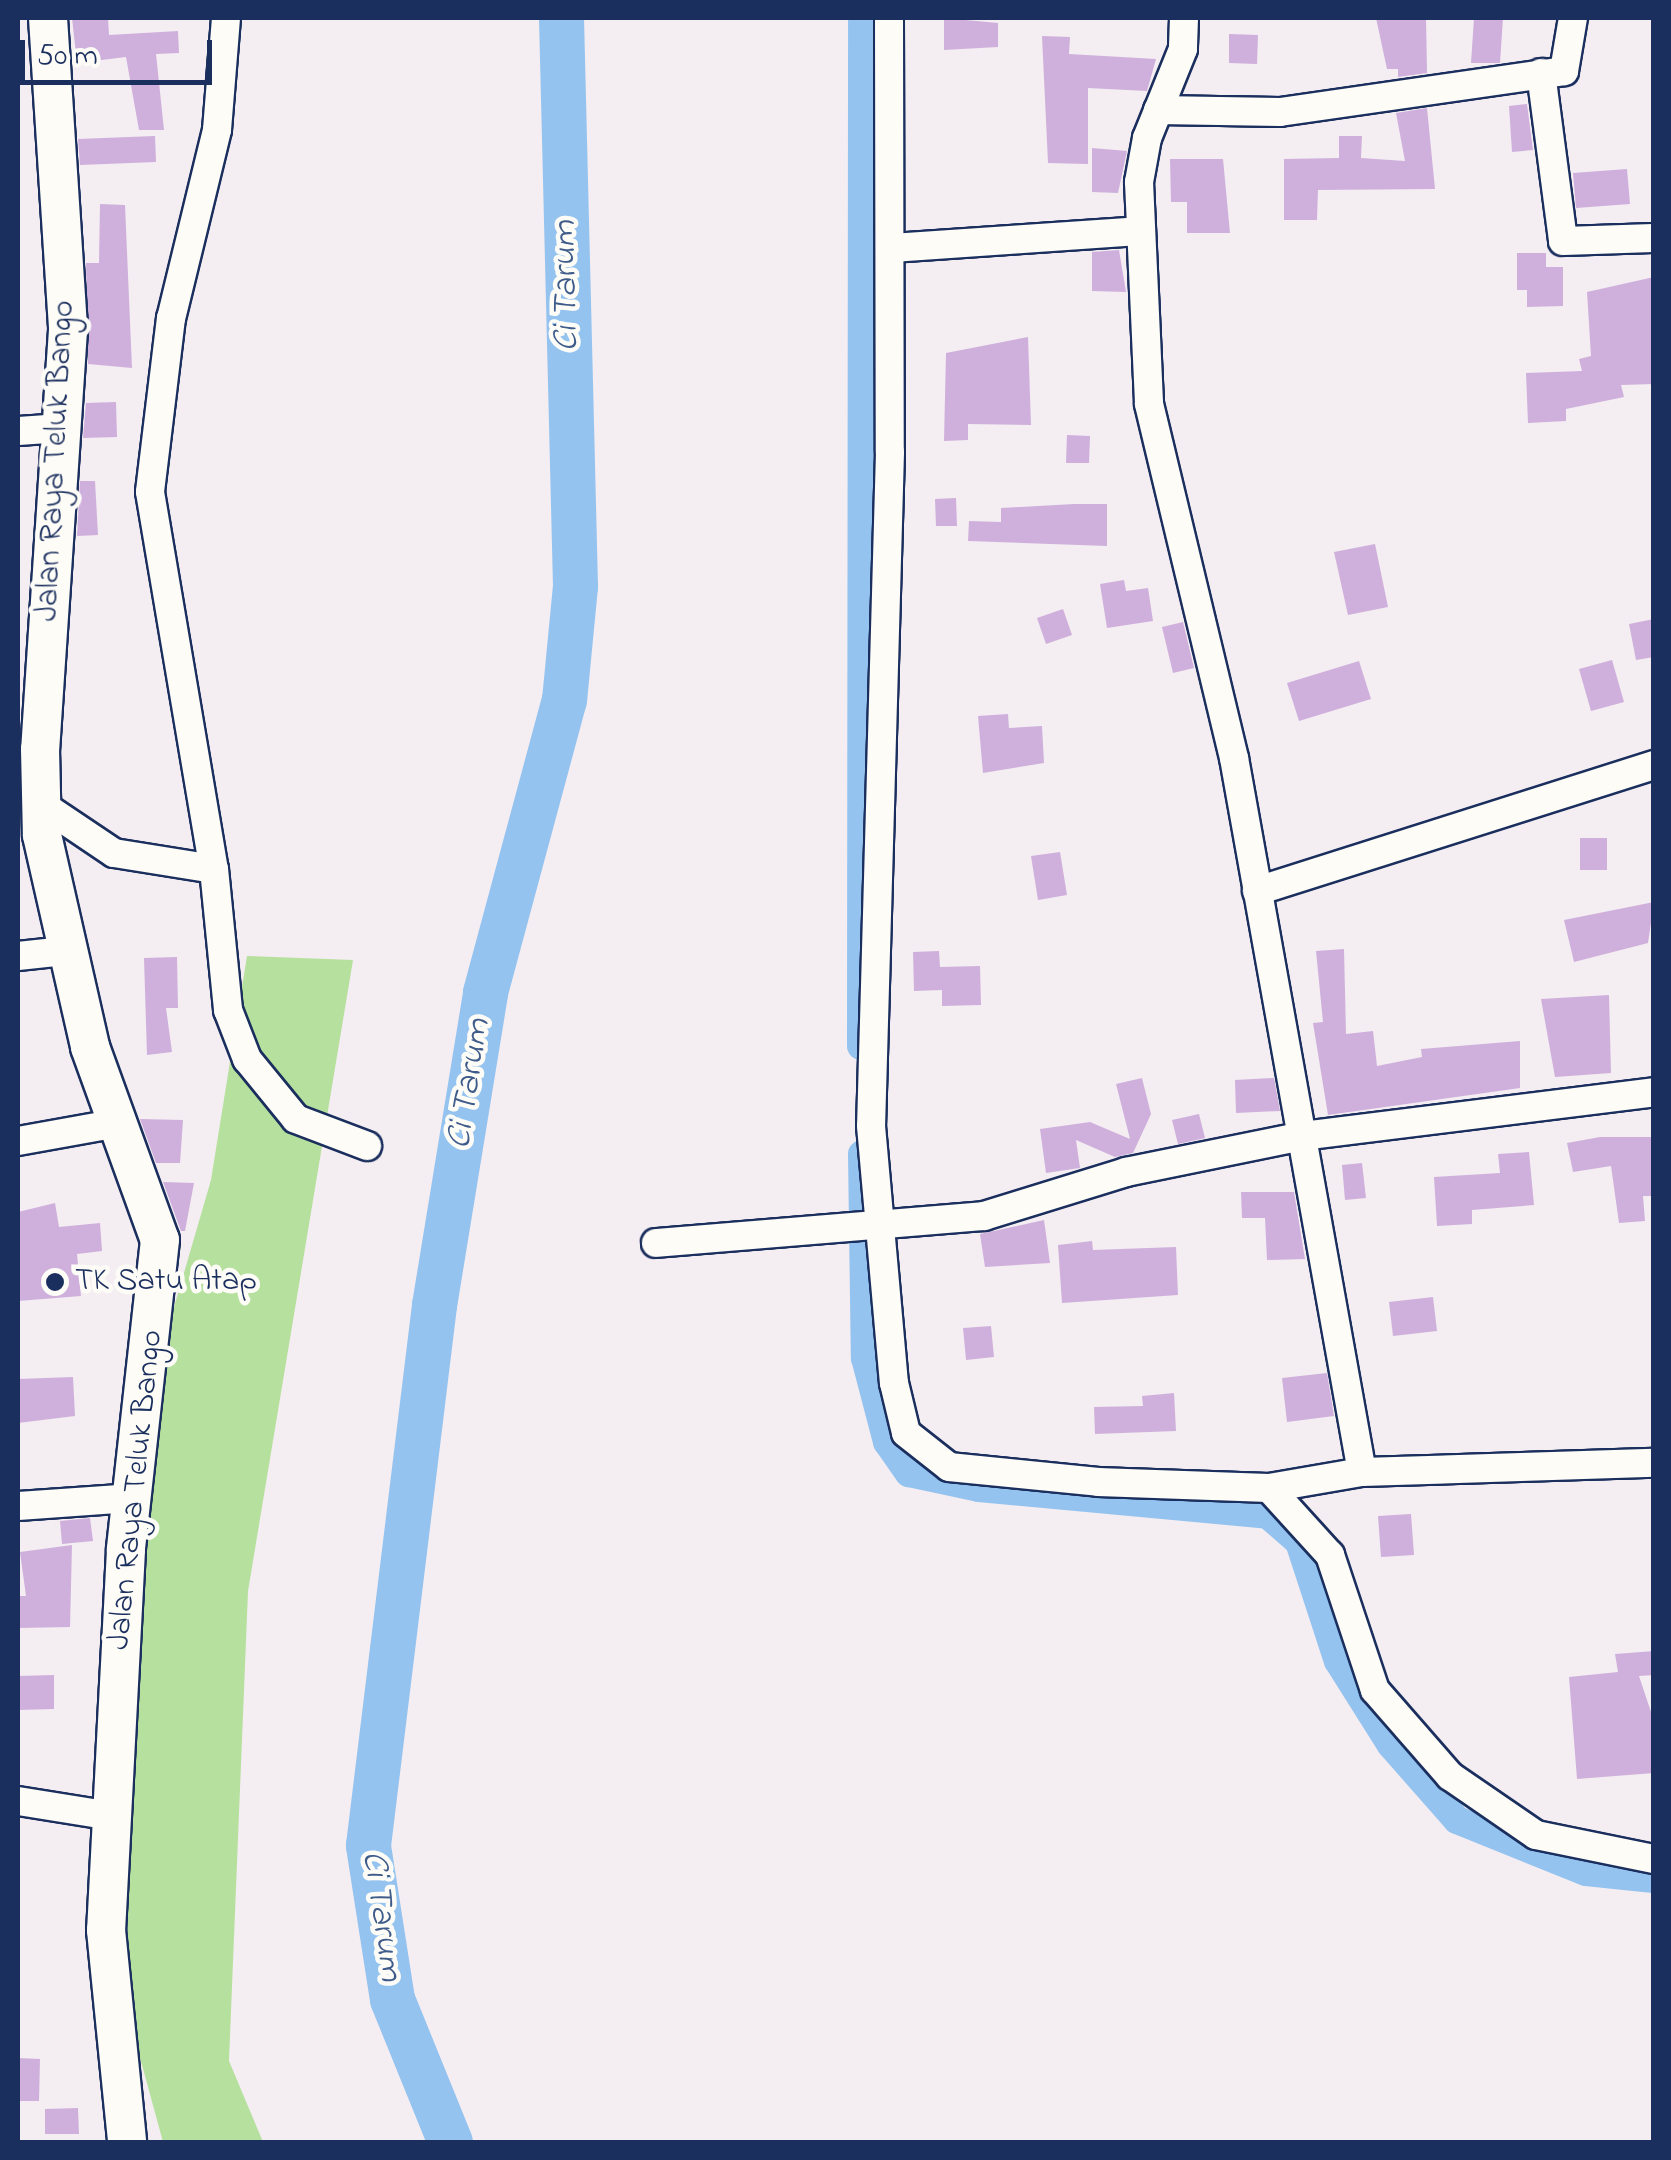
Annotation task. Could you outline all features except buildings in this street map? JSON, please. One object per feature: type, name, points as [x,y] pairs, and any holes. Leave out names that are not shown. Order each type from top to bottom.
[{"type":"main road","name":"Jalan Raya Teluk Bango","points":[[48,18],[68,239],[62,428],[31,666],[29,748],[64,951],[160,1240],[132,1498],[106,1976],[127,2142]]},
{"type":"street","points":[[226,18],[218,130],[172,318],[150,456],[170,634],[214,868],[228,1010],[247,1059],[296,1119],[367,1146]]},
{"type":"street","points":[[888,18],[891,248],[871,1126],[884,1224],[894,1383],[906,1433],[928,1457],[948,1467],[1098,1482],[1269,1488],[1362,1472],[1654,1463]]},
{"type":"street","points":[[1184,18],[1178,66],[1142,155],[1139,231],[1152,420],[1224,706],[1362,1472]]},
{"type":"street","points":[[1158,110],[1280,112],[1541,73],[1570,66],[1573,18]]},
{"type":"street","points":[[1541,73],[1562,241],[1654,238]]},
{"type":"street","points":[[891,248],[1139,231]]},
{"type":"street","points":[[18,431],[62,428]]},
{"type":"street","points":[[1257,891],[1654,764]]},
{"type":"street","points":[[41,804],[114,853],[214,868]]},
{"type":"street","points":[[18,956],[64,951]]},
{"type":"street","points":[[656,1243],[984,1216],[1126,1172],[1303,1136],[1654,1092]]},
{"type":"street","points":[[18,1142],[118,1122]]},
{"type":"street","points":[[1269,1488],[1330,1555],[1364,1670],[1384,1706],[1450,1776],[1536,1835],[1654,1858]]},
{"type":"street","points":[[18,1506],[132,1498]]},
{"type":"street","points":[[18,1801],[112,1816]]},
{"type":"green space","points":[[247,956],[353,960],[248,1591],[229,2061],[263,2142],[163,2142],[120,1984],[154,1376],[211,1180]]},
{"type":"waterway","name":"Ci Tarum","points":[[450,2142],[392,1999],[368,1845],[434,1305],[485,992],[564,700],[575,586],[561,18]]},
{"type":"waterway","points":[[861,1046],[862,18]]},
{"type":"waterway","points":[[862,1154],[865,1358],[887,1442],[909,1473],[979,1488],[1268,1515],[1299,1542],[1338,1661],[1391,1745],[1457,1820],[1586,1872],[1654,1879]]},
{"type":"place","name":"TK Satu Atap","points":[[55,1282]]}]
